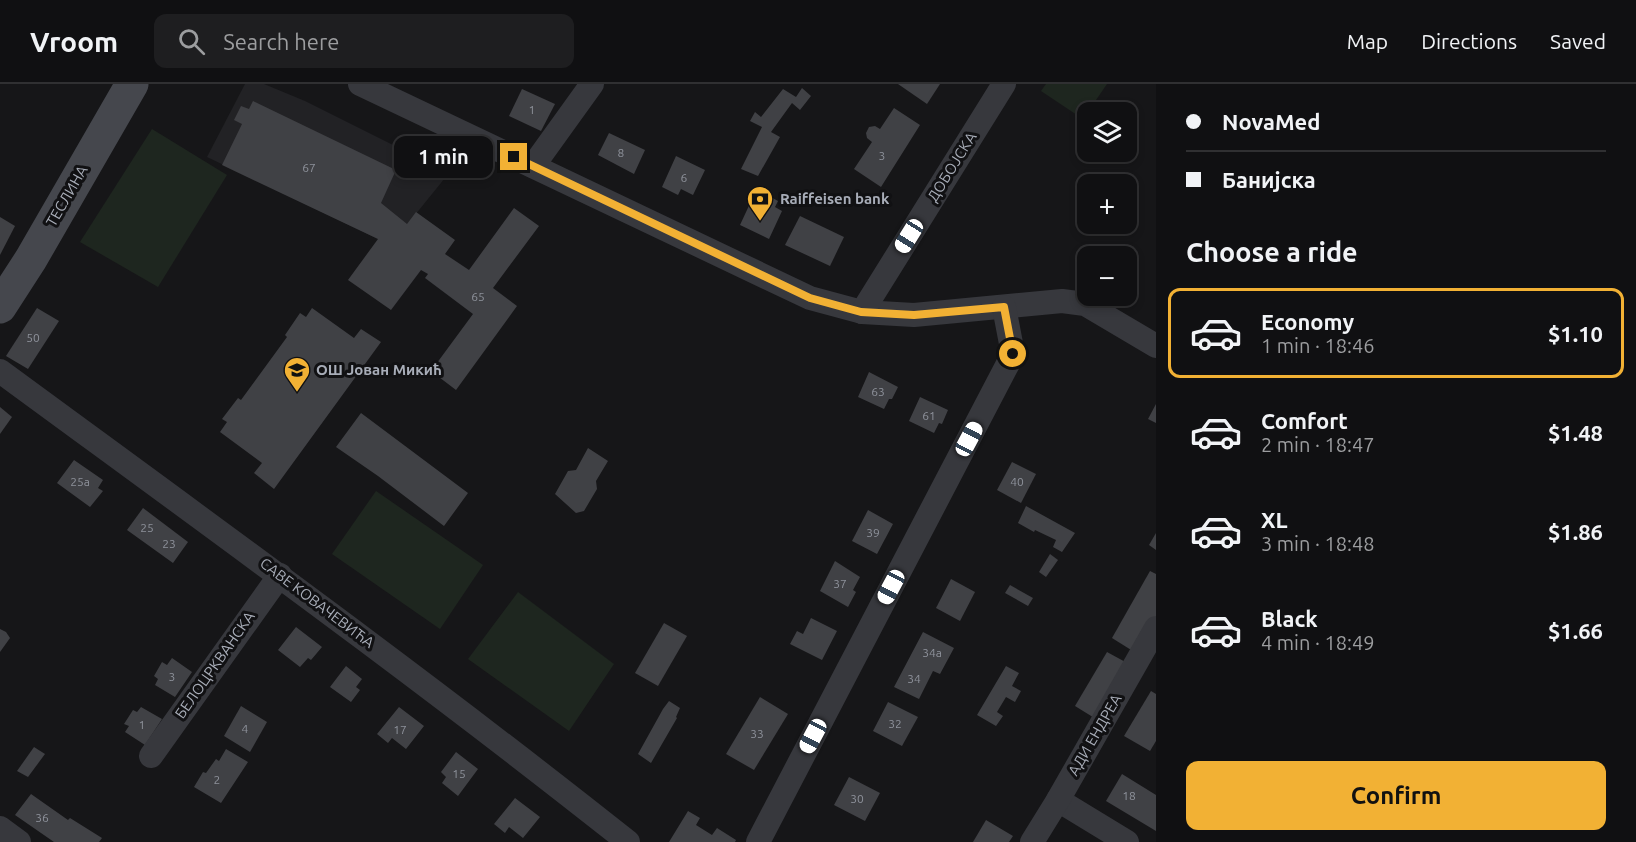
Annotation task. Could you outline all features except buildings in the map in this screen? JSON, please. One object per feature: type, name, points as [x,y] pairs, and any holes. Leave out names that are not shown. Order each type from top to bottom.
[{"type":"street","name":"ТЕСЛИНА","points":[[0,307],[31,259],[132,84]]},
{"type":"street","points":[[360,84],[810,298],[861,312],[914,315],[1062,301],[1085,304],[1156,346]]},
{"type":"street","points":[[533,166],[592,84]]},
{"type":"street","name":"ДОБОЈСКА","points":[[861,312],[1004,84]]},
{"type":"street","points":[[758,842],[1013,354],[1004,307]]},
{"type":"street","name":"САВЕ КОВАЧЕВИЋА","points":[[0,371],[403,667],[628,842]]},
{"type":"street","name":"БЕЛОЦРКВАНСКА","points":[[151,756],[280,575]]},
{"type":"street","name":"АДИ ЕНДРЕА","points":[[1032,842],[1156,628]]},
{"type":"street","points":[[1058,800],[1127,842]]},
{"type":"street","points":[[0,828],[20,842]]},
{"type":"shaded area","points":[[245,84],[264,84],[305,101],[449,173],[398,236],[378,239],[207,157]]},
{"type":"shaded area","points":[[1046,84],[1107,84],[1095,102],[1077,102],[1077,115],[1041,91]]},
{"type":"shaded area","points":[[152,129],[227,175],[158,287],[80,242]]},
{"type":"shaded area","points":[[376,491],[483,565],[440,629],[332,554]]},
{"type":"shaded area","points":[[518,592],[614,664],[569,731],[468,659]]},
{"type":"place","name":"Raiffeisen bank","points":[[760,222]]},
{"type":"place","name":"ОШ Јован Микић","points":[[297,393]]},
{"type":"route","points":[[514,157],[810,298],[861,312],[914,315],[1004,307],[1013,354]]}]
